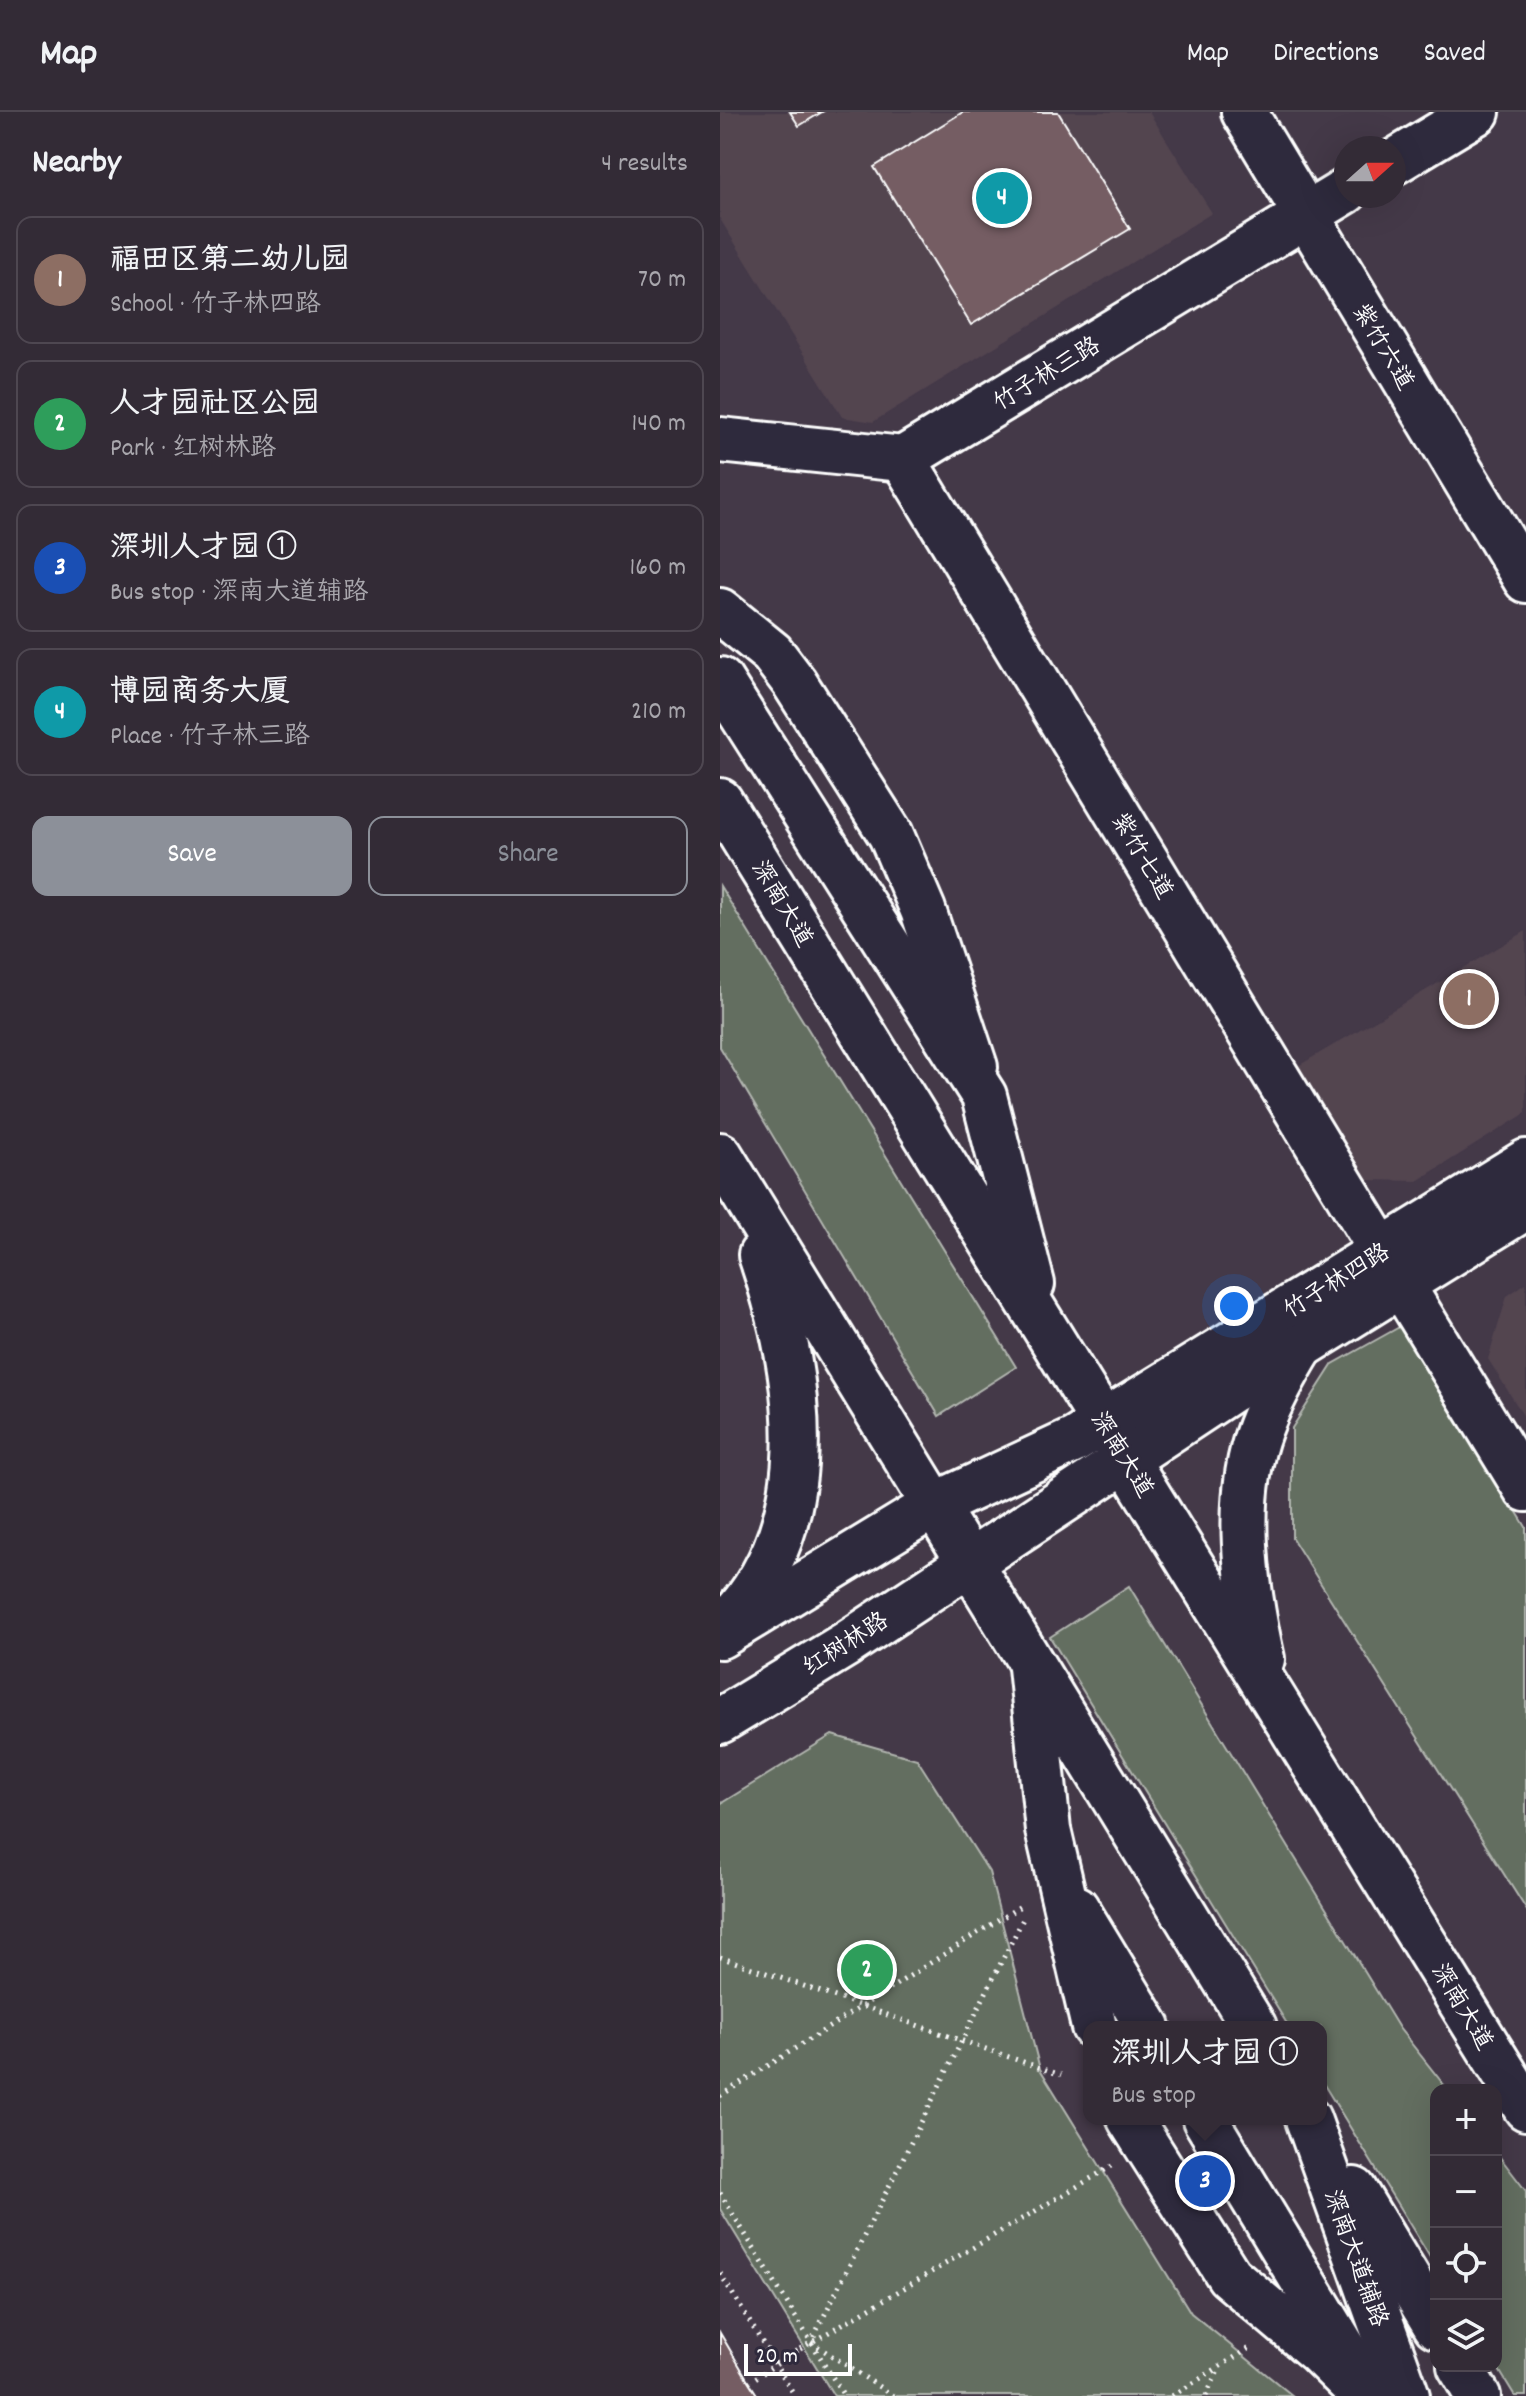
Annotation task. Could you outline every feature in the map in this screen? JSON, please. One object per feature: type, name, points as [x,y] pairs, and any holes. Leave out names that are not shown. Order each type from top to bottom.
[{"type":"main road","name":"紫竹六道","points":[[1244,112],[1526,580]]},
{"type":"main road","points":[[1406,155],[1477,112]]},
{"type":"main road","name":"竹子林三路","points":[[903,459],[1334,198]]},
{"type":"main road","points":[[720,440],[903,459]]},
{"type":"main road","name":"紫竹七道","points":[[903,459],[1526,1489]]},
{"type":"main road","points":[[720,611],[772,653],[794,682],[891,835],[923,910],[984,1096],[1043,1329]]},
{"type":"main road","points":[[720,680],[984,1096]]},
{"type":"main road","name":"深南大道","points":[[720,801],[1526,2108]]},
{"type":"main road","points":[[720,1155],[967,1563],[1250,2021]]},
{"type":"main road","name":"竹子林四路","points":[[933,1506],[1048,1453],[1115,1441],[1302,1346],[1392,1268],[1526,1162]]},
{"type":"main road","points":[[720,1165],[758,1249],[774,1295],[791,1372],[797,1439],[793,1496],[778,1545],[755,1588],[720,1630]]},
{"type":"main road","name":"竹子林四路","points":[[967,1563],[1115,1441],[1392,1268],[1526,1207]]},
{"type":"main road","points":[[1269,1688],[1254,1621],[1247,1560],[1250,1466],[1259,1430],[1302,1346]]},
{"type":"main road","points":[[720,1636],[933,1506]]},
{"type":"main road","name":"红树林路","points":[[720,1721],[967,1563]]},
{"type":"main road","points":[[1031,1667],[1048,1830],[1093,2021]]},
{"type":"main road","points":[[1058,1879],[1144,2021]]},
{"type":"main road","points":[[1134,2125],[1229,2276],[1319,2352],[1364,2396]]},
{"type":"main road","points":[[1209,2125],[1372,2396]]},
{"type":"main road","name":"深南大道辅路","points":[[1312,2125],[1407,2396]]},
{"type":"main road","points":[[1314,2125],[1430,2316]]},
{"type":"main road","points":[[1464,2372],[1478,2396]]},
{"type":"path","points":[[720,2096],[1022,1905]]},
{"type":"path","points":[[811,2342],[1025,1915]]},
{"type":"path","points":[[720,1957],[1061,2075]]},
{"type":"path","points":[[749,2382],[811,2342],[1116,2164]]},
{"type":"path","points":[[720,2193],[844,2396]]},
{"type":"path","points":[[720,2273],[795,2396]]},
{"type":"path","points":[[811,2342],[893,2396]]},
{"type":"path","points":[[1172,2396],[1254,2346]]},
{"type":"path","points":[[1206,2396],[1220,2366]]},
{"type":"shaded area","points":[[720,112],[1149,112],[1212,213],[873,422],[842,417],[720,219]]},
{"type":"shaded area","points":[[1526,931],[1526,1113],[1417,1181],[1365,1180],[1298,1066]]},
{"type":"shaded area","points":[[1526,1283],[1526,1420],[1488,1359],[1507,1296]]},
{"type":"green space","points":[[720,886],[1016,1367],[939,1416],[720,1047]]},
{"type":"green space","points":[[1403,1325],[1526,1527],[1526,1909],[1292,1538],[1292,1428],[1333,1364]]},
{"type":"green space","points":[[1129,1586],[1399,2028],[1443,2084],[1430,2084],[1430,2257],[1327,2090],[1327,2021],[1285,2021],[1050,1637]]},
{"type":"green space","points":[[832,1735],[917,1759],[989,1872],[1040,2069],[1191,2313],[1293,2396],[834,2396],[720,2209],[720,1804]]},
{"type":"green space","points":[[1502,2160],[1526,2191],[1526,2396],[1515,2396],[1500,2372]]},
{"type":"building","points":[[790,112],[822,112],[799,126]]},
{"type":"building","points":[[963,112],[1058,112],[1130,229],[971,325],[874,167]]},
{"type":"building","points":[[720,2333],[749,2382],[758,2396],[720,2396]]},
{"type":"place","name":"博园商务大厦","points":[[1002,198]]},
{"type":"place","name":"福田区第二幼儿园","points":[[1469,999]]},
{"type":"place","name":"人才园社区公园","points":[[867,1970]]},
{"type":"place","name":"深圳人才园 ①","points":[[1205,2181]]}]
